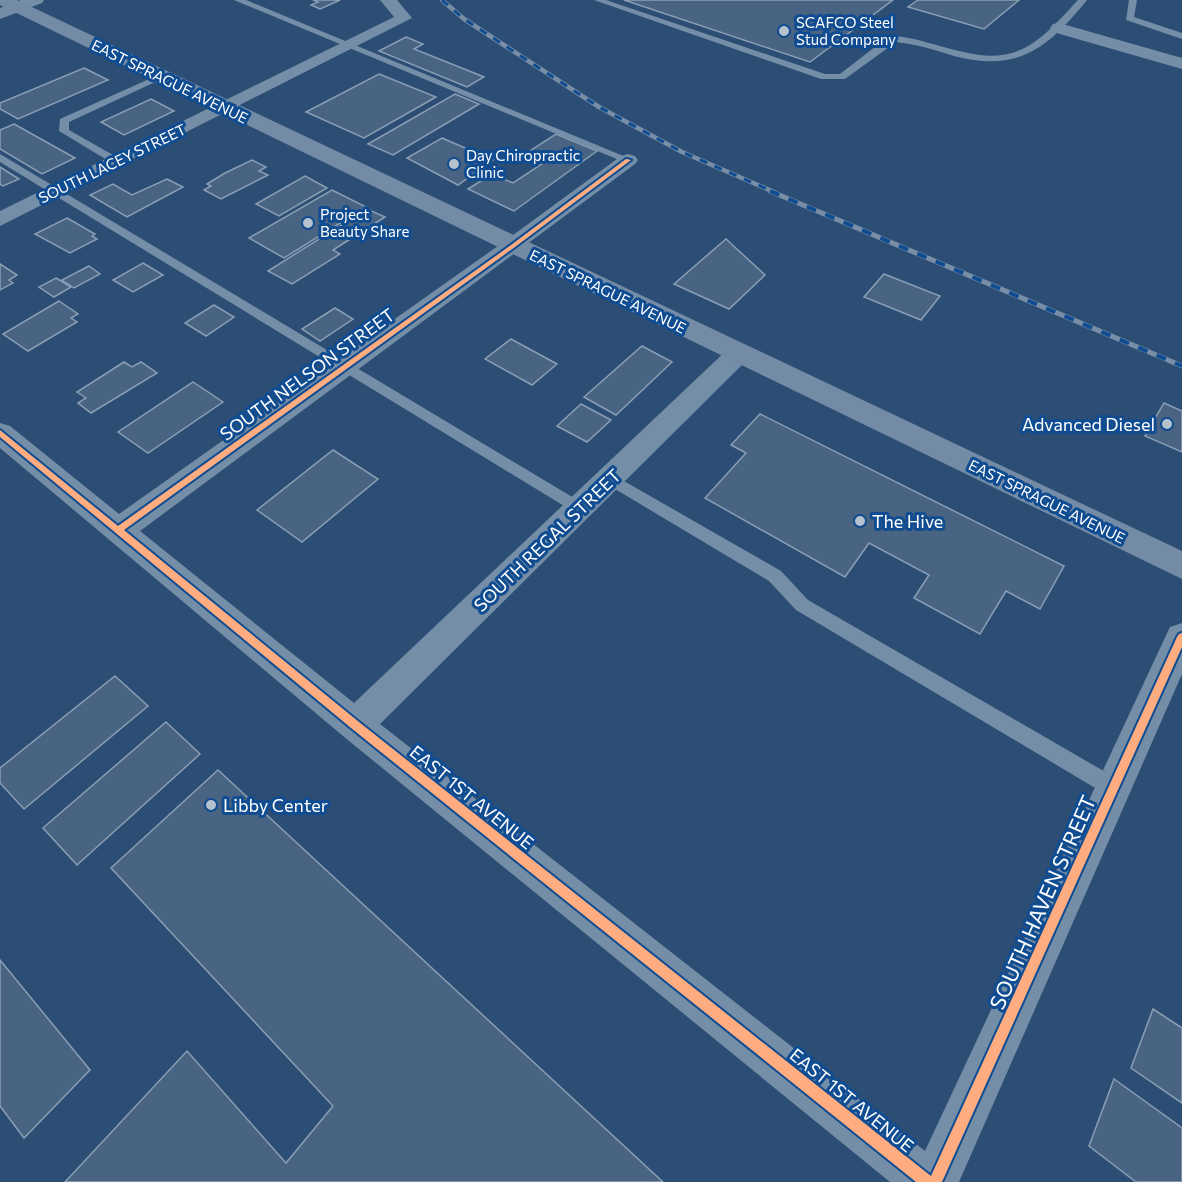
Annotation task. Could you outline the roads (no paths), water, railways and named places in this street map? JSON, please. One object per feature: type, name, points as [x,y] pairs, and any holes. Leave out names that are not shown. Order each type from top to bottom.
[{"type":"main road","name":"EAST SPRAGUE AVENUE","points":[[14,5],[224,108],[1182,566]]},
{"type":"street","name":"SOUTH LACEY STREET","points":[[0,219],[404,18],[388,0]]},
{"type":"street","points":[[1059,28],[1182,64]]},
{"type":"street","name":"SOUTH NELSON STREET","points":[[120,529],[513,246],[628,160]]},
{"type":"street","name":"SOUTH REGAL STREET","points":[[355,725],[738,354]]},
{"type":"street","name":"EAST 1ST AVENUE","points":[[0,433],[120,529],[355,725],[927,1182]]},
{"type":"street","name":"SOUTH HAVEN STREET","points":[[935,1182],[1182,637]]},
{"type":"lane","points":[[238,0],[628,160]]},
{"type":"lane","points":[[598,0],[824,77],[837,78],[895,39],[919,42],[988,61],[1006,62],[1017,59],[1059,28],[1083,0]]},
{"type":"lane","points":[[1133,0],[1129,18],[1182,36]]},
{"type":"lane","points":[[116,161],[64,131],[64,121],[161,77]]},
{"type":"lane","points":[[0,158],[579,508]]},
{"type":"lane","points":[[610,479],[776,576],[802,605],[1114,788]]},
{"type":"railway","points":[[442,0],[464,19],[599,107],[682,152],[774,192]]},
{"type":"railway","points":[[770,191],[1182,366]]},
{"type":"place","name":"SCAFCO Steel Stud Company","points":[[784,31]]},
{"type":"place","name":"Day Chiropractic Clinic","points":[[454,164]]},
{"type":"place","name":"Project Beauty Share","points":[[308,223]]},
{"type":"place","name":"Advanced Diesel","points":[[1167,424]]},
{"type":"place","name":"The Hive","points":[[860,521]]},
{"type":"place","name":"Libby Center","points":[[211,805]]}]
